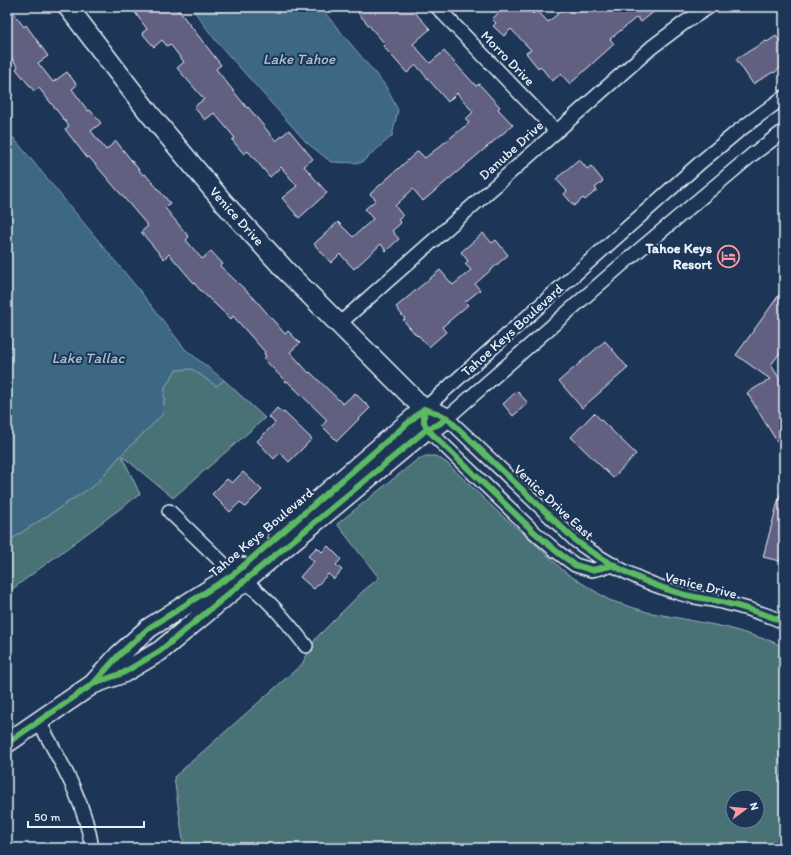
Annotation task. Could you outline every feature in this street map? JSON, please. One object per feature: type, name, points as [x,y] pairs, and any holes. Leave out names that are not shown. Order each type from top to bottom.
[{"type":"street","name":"Venice Drive","points":[[68,7],[148,113],[224,203],[287,272],[424,408]]},
{"type":"street","name":"Morro Drive","points":[[437,7],[556,131]]},
{"type":"street","name":"Danube Drive","points":[[339,324],[652,47],[684,23],[709,7]]},
{"type":"street","name":"Tahoe Keys Boulevard","points":[[7,743],[93,684],[123,673],[160,650],[424,408],[701,162],[737,132],[784,97]]},
{"type":"street","name":"Tahoe Keys Boulevard","points":[[239,577],[427,429],[448,418],[619,267],[753,154],[784,131]]},
{"type":"street","name":"Venice Drive East","points":[[424,408],[448,418],[576,541],[596,556],[615,565]]},
{"type":"street","points":[[424,408],[424,422],[427,429],[533,531],[556,551],[575,565],[592,570],[615,565]]},
{"type":"street","points":[[169,511],[239,577],[272,605],[306,646]]},
{"type":"street","name":"Venice Drive","points":[[615,565],[650,583],[679,594],[726,603],[764,614],[784,622]]},
{"type":"street","points":[[39,722],[66,770],[80,801],[92,848]]},
{"type":"green space","points":[[192,369],[216,386],[224,380],[265,418],[173,498],[122,456],[140,494],[7,593],[7,539],[13,538],[96,484],[121,455],[163,414],[165,387],[176,370]]},
{"type":"green space","points":[[426,456],[436,456],[447,463],[500,514],[530,539],[566,573],[609,600],[647,612],[725,627],[771,641],[784,647],[784,848],[184,848],[174,777],[302,664],[316,638],[363,591],[379,578],[337,524],[418,459]]},
{"type":"water","name":"Lake Tahoe","points":[[191,7],[320,7],[385,85],[398,110],[392,136],[361,163],[331,162],[306,142],[216,41]]},
{"type":"water","name":"Lake Tallac","points":[[7,130],[140,291],[185,349],[224,380],[216,386],[192,369],[176,370],[165,387],[163,414],[121,455],[96,484],[13,538],[7,539]]},
{"type":"building","points":[[7,7],[9,7],[24,27],[26,25],[48,56],[38,63],[53,82],[67,72],[77,85],[72,89],[88,111],[90,110],[101,123],[91,131],[106,150],[116,141],[143,175],[145,174],[170,203],[165,208],[189,237],[186,240],[202,259],[211,251],[223,264],[220,266],[254,298],[285,334],[288,331],[300,343],[290,352],[309,373],[310,372],[343,404],[355,393],[370,408],[337,441],[322,426],[327,420],[287,381],[286,382],[264,359],[266,356],[264,354],[265,352],[233,316],[231,319],[200,290],[169,254],[164,259],[141,232],[148,226],[89,157],[87,158],[65,129],[69,126],[39,88],[34,91],[16,69],[18,67],[7,52]]},
{"type":"building","points":[[131,7],[176,7],[221,65],[216,69],[276,141],[289,130],[313,159],[304,166],[327,193],[299,218],[282,198],[297,186],[281,167],[270,177],[248,151],[244,154],[232,140],[235,138],[214,113],[205,120],[194,107],[204,99],[177,68],[184,62],[170,44],[167,46],[162,40],[154,47],[142,33],[147,29]]},
{"type":"building","points":[[364,7],[410,7],[430,29],[413,44],[430,63],[444,51],[476,86],[479,84],[500,107],[498,109],[513,125],[423,201],[413,189],[395,206],[403,216],[398,220],[401,223],[392,231],[399,239],[386,251],[381,244],[354,269],[340,254],[331,263],[314,244],[338,222],[353,237],[373,219],[365,209],[376,200],[370,194],[418,151],[425,158],[469,123],[466,119],[473,112],[457,93],[448,102],[416,65],[407,73],[383,46],[385,44],[358,13]]},
{"type":"building","points":[[505,7],[510,12],[516,7],[526,7],[533,14],[537,10],[548,22],[566,7],[660,7],[641,22],[637,17],[610,39],[614,44],[570,84],[561,74],[552,81],[540,66],[538,68],[526,53],[531,50],[511,29],[504,36],[493,26],[496,23],[492,19]]},
{"type":"building","points":[[776,36],[784,47],[784,65],[774,73],[773,72],[753,84],[736,59]]},
{"type":"building","points":[[579,159],[587,169],[591,166],[603,181],[595,188],[597,190],[585,200],[583,198],[574,206],[564,194],[567,191],[556,179]]},
{"type":"building","points":[[483,233],[492,243],[496,240],[508,255],[475,284],[480,290],[465,302],[468,305],[442,327],[446,332],[429,347],[403,320],[405,319],[396,307],[440,270],[453,285],[471,270],[465,264],[468,261],[461,252]]},
{"type":"building","points":[[784,288],[784,347],[771,365],[784,386],[784,453],[747,393],[770,379],[736,355]]},
{"type":"building","points":[[605,341],[628,368],[582,408],[559,381]]},
{"type":"building","points":[[517,391],[528,403],[513,416],[503,404]]},
{"type":"building","points":[[277,408],[283,413],[284,412],[312,439],[289,462],[280,453],[274,459],[257,441],[275,423],[269,417]]},
{"type":"building","points":[[594,413],[636,454],[613,478],[571,437]]},
{"type":"building","points":[[243,472],[262,490],[245,507],[240,502],[230,512],[212,494],[227,479],[232,483]]},
{"type":"building","points":[[780,494],[784,495],[784,562],[763,557]]},
{"type":"building","points":[[328,546],[341,559],[336,565],[342,570],[334,579],[328,574],[314,589],[300,577],[314,561],[308,556],[317,547],[322,552]]},
{"type":"cycle path","points":[[424,409],[447,418],[576,541],[625,572],[665,589],[685,595],[741,607],[784,622]]},
{"type":"cycle path","points":[[424,409],[424,422],[427,429],[533,531],[556,551],[575,565],[592,570],[615,565]]},
{"type":"cycle path","points":[[7,743],[93,684],[118,656],[149,628],[234,574],[424,409]]},
{"type":"cycle path","points":[[95,683],[123,673],[160,651],[427,429],[439,424],[447,418]]},
{"type":"place","name":"Tahoe Keys Resort","points":[[728,256]]}]
